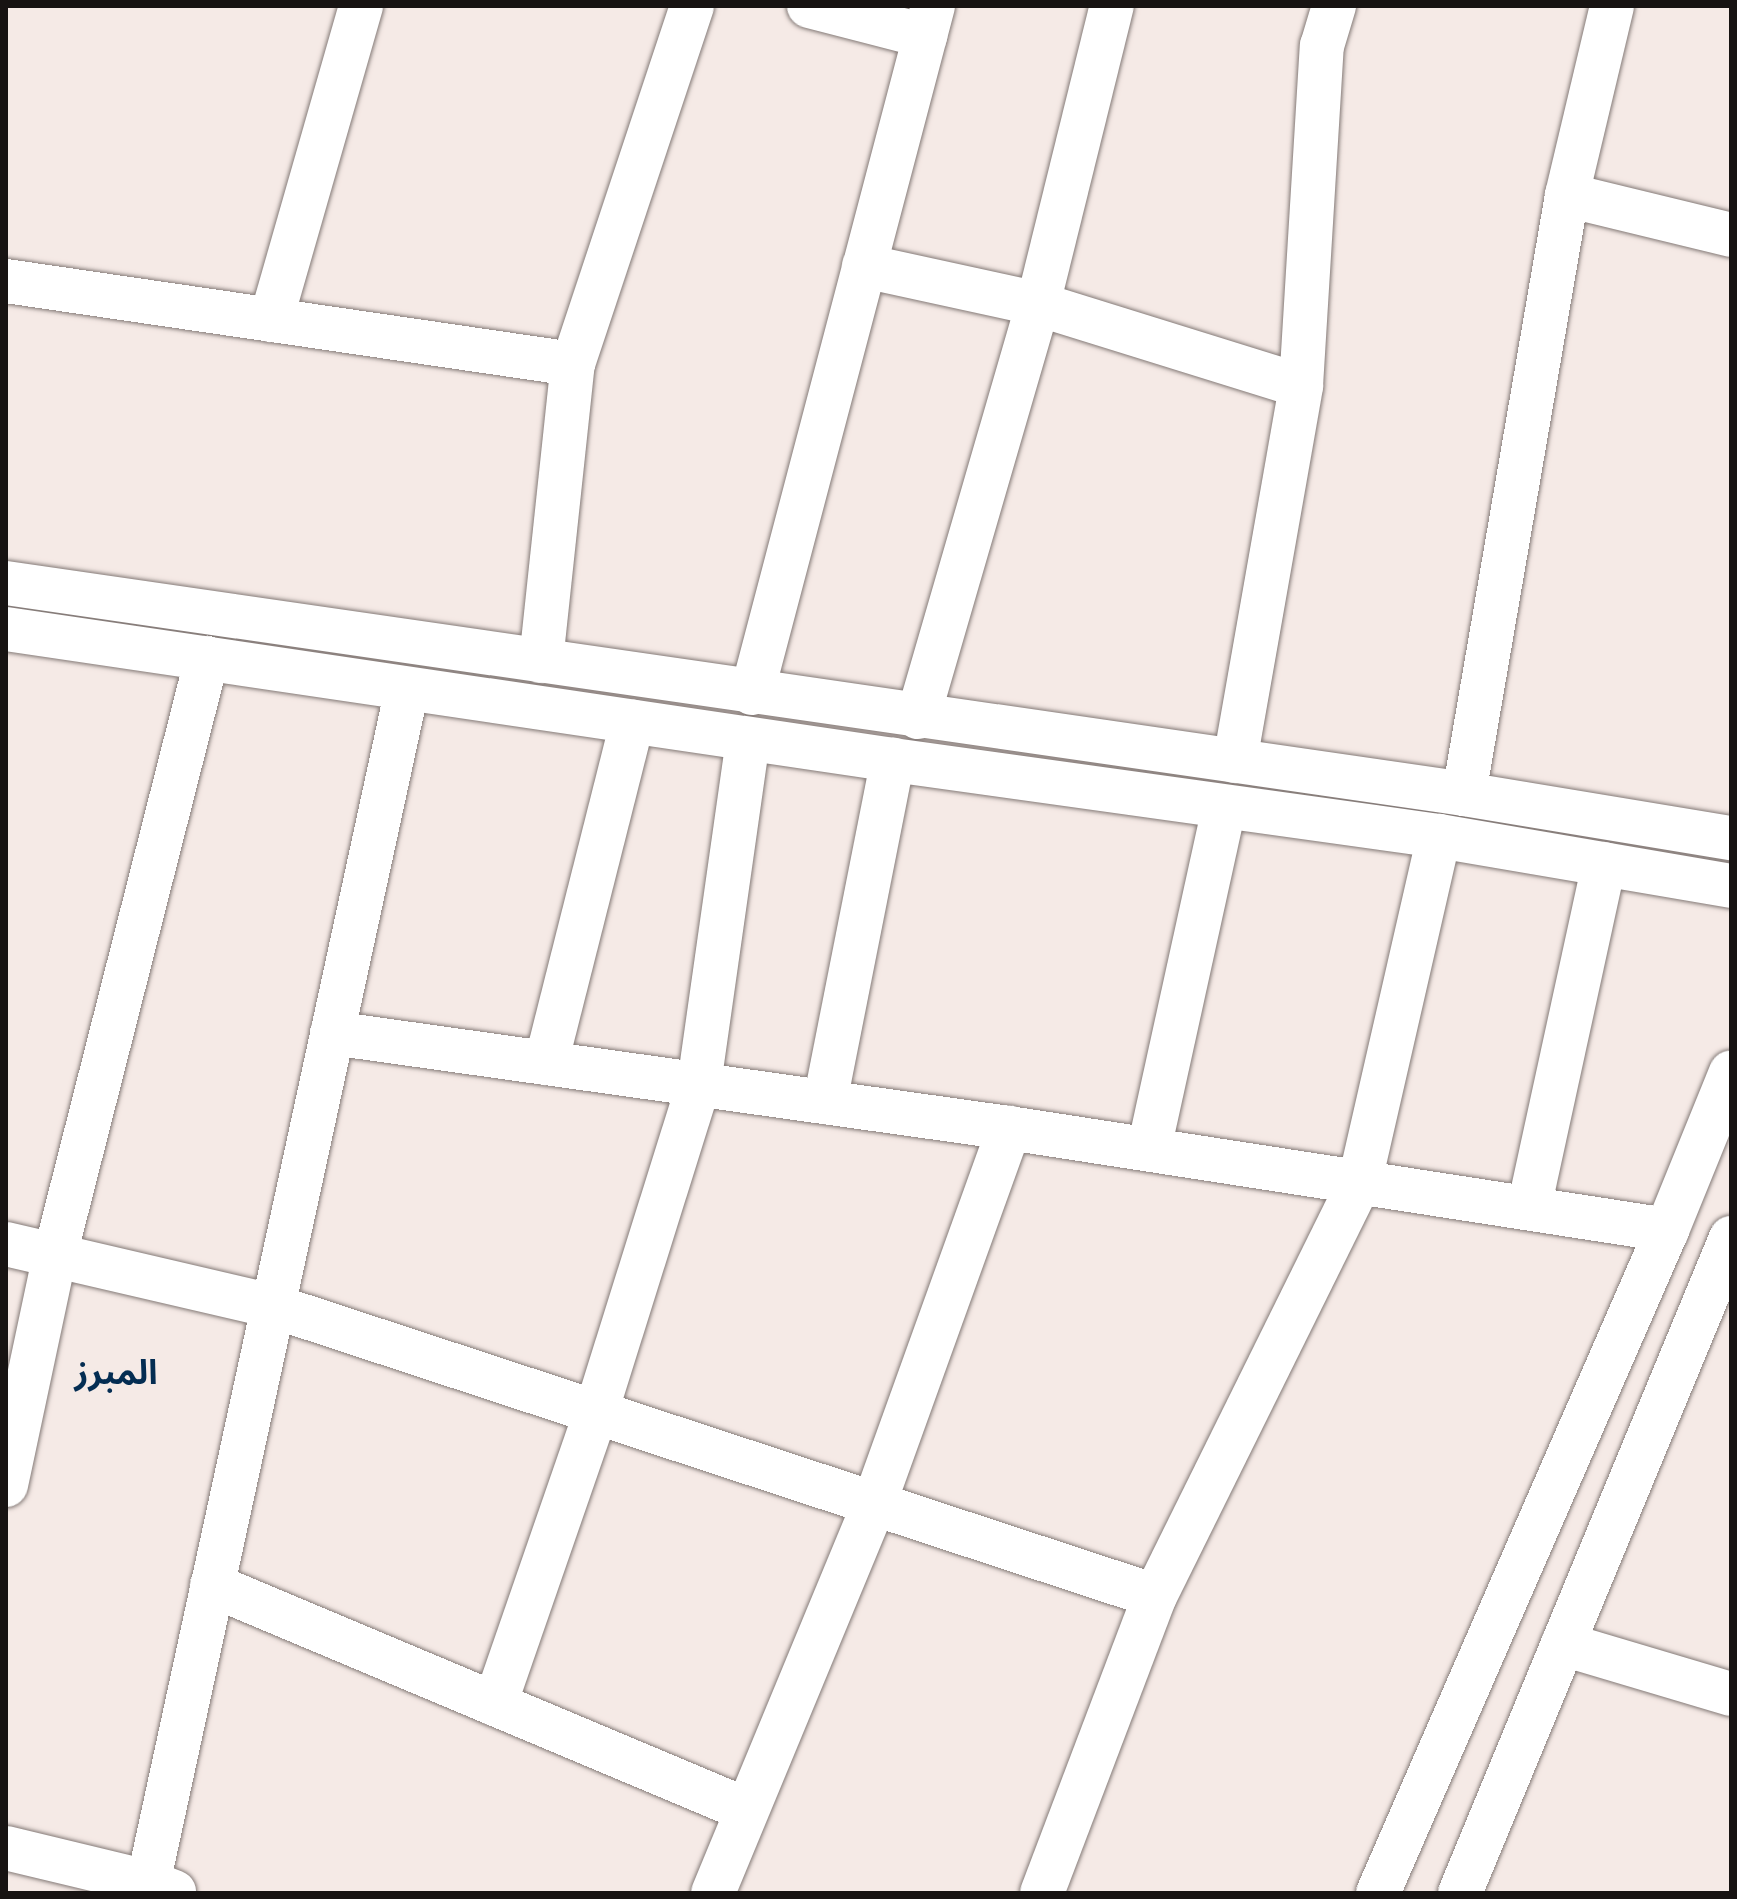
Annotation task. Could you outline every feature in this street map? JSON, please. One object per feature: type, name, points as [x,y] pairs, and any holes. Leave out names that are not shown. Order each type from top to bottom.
[{"type":"street","points":[[271,320],[361,6]]},
{"type":"street","points":[[541,661],[573,364],[692,6]]},
{"type":"street","points":[[752,693],[929,21],[809,6]]},
{"type":"street","points":[[918,717],[1038,304],[1112,6]]},
{"type":"street","points":[[1235,761],[1301,386],[1322,46],[1334,6]]},
{"type":"street","points":[[1464,794],[1567,195],[1612,6]]},
{"type":"street","points":[[1567,195],[1731,235]]},
{"type":"street","points":[[864,266],[1038,304],[1301,386]]},
{"type":"street","points":[[6,281],[573,364]]},
{"type":"street","points":[[6,583],[1464,794],[1731,838]]},
{"type":"street","points":[[6,629],[1224,808],[1439,836],[1731,886]]},
{"type":"street","points":[[6,1485],[55,1255],[207,658]]},
{"type":"street","points":[[6,1848],[157,1889],[212,1585],[407,689]]},
{"type":"street","points":[[546,1063],[632,722]]},
{"type":"street","points":[[495,1704],[596,1412],[699,1084],[748,739]]},
{"type":"street","points":[[825,1102],[893,760]]},
{"type":"street","points":[[1149,1149],[1224,808]]},
{"type":"street","points":[[1042,1893],[1155,1596],[1360,1181],[1439,836]]},
{"type":"street","points":[[1529,1208],[1604,864]]},
{"type":"street","points":[[332,1033],[1009,1128],[1667,1230]]},
{"type":"street","points":[[1378,1893],[1667,1230],[1731,1072]]},
{"type":"street","points":[[721,1891],[747,1810],[874,1504],[1009,1128]]},
{"type":"street","points":[[1460,1893],[1731,1238]]},
{"type":"street","points":[[6,1244],[273,1306],[1155,1596]]},
{"type":"street","points":[[212,1585],[747,1810]]},
{"type":"street","points":[[1563,1644],[1731,1694]]},
{"type":"district","name":"المبرز","points":[[116,1373]]}]
